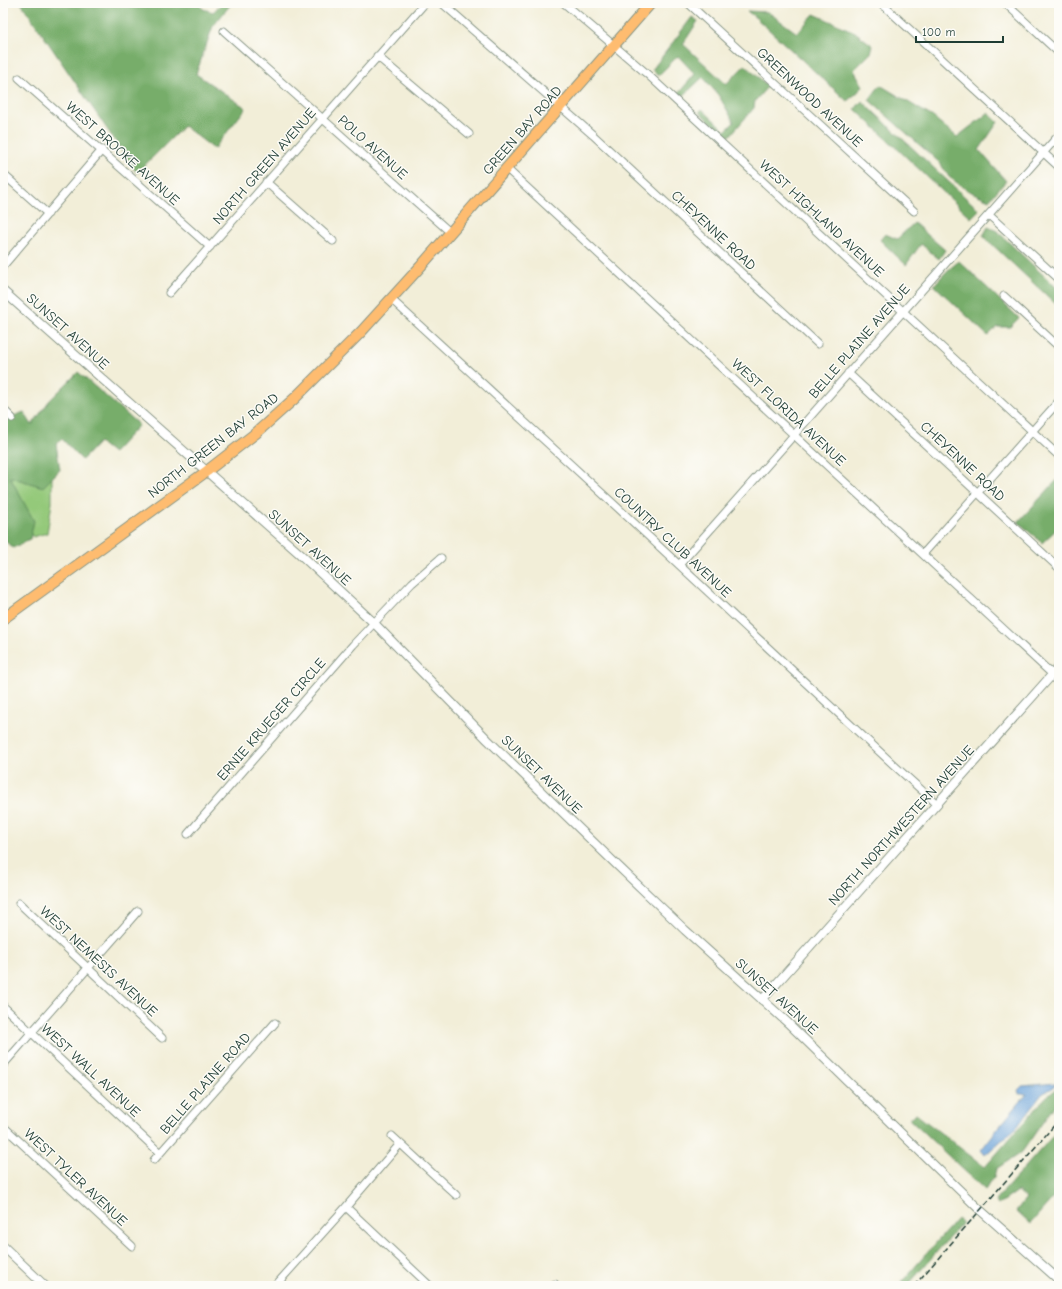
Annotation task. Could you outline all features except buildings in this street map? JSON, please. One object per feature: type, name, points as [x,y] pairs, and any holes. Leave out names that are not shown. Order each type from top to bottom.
[{"type":"main road","points":[[615,45],[651,3]]},
{"type":"main road","name":"GREEN BAY ROAD","points":[[451,233],[615,45]]},
{"type":"main road","name":"NORTH GREEN BAY ROAD","points":[[3,619],[207,471],[256,433],[294,399],[336,357],[451,233]]},
{"type":"street","name":"NORTH GREEN AVENUE","points":[[169,293],[424,3]]},
{"type":"street","name":"CHEYENNE ROAD","points":[[442,3],[593,135],[818,344]]},
{"type":"street","name":"WEST HIGHLAND AVENUE","points":[[564,3],[586,23],[615,45],[1059,456]]},
{"type":"street","name":"GREENWOOD AVENUE","points":[[688,3],[914,211]]},
{"type":"street","points":[[881,3],[1059,167]]},
{"type":"street","points":[[1005,3],[1059,53]]},
{"type":"street","name":"POLO AVENUE","points":[[224,31],[451,233]]},
{"type":"street","points":[[377,56],[468,134]]},
{"type":"street","name":"WEST BROOKE AVENUE","points":[[19,78],[210,247]]},
{"type":"street","name":"BELLE PLAINE AVENUE","points":[[678,565],[1059,135]]},
{"type":"street","points":[[3,266],[102,150]]},
{"type":"street","name":"WEST FLORIDA AVENUE","points":[[507,169],[1052,674]]},
{"type":"street","points":[[3,174],[48,214]]},
{"type":"street","points":[[266,182],[333,241]]},
{"type":"street","points":[[989,214],[1059,279]]},
{"type":"street","name":"SUNSET AVENUE","points":[[3,291],[300,554],[374,623],[493,745],[670,916],[824,1057],[979,1209],[1059,1280]]},
{"type":"street","points":[[1004,296],[1059,347]]},
{"type":"street","name":"COUNTRY CLUB AVENUE","points":[[391,299],[937,804]]},
{"type":"street","name":"CHEYENNE ROAD","points":[[848,373],[1059,568]]},
{"type":"street","points":[[923,554],[1059,401]]},
{"type":"street","points":[[3,409],[12,418]]},
{"type":"street","name":"ERNIE KRUEGER CIRCLE","points":[[188,834],[353,644],[412,583],[441,558]]},
{"type":"street","name":"NORTH NORTHWESTERN AVENUE","points":[[762,1000],[1059,667]]},
{"type":"street","name":"WEST NEMESIS AVENUE","points":[[19,902],[162,1038]]},
{"type":"street","points":[[3,1065],[138,911]]},
{"type":"street","name":"WEST WALL AVENUE","points":[[3,1006],[160,1153]]},
{"type":"street","name":"BELLE PLAINE ROAD","points":[[154,1160],[275,1023]]},
{"type":"street","name":"WEST TYLER AVENUE","points":[[3,1126],[132,1246]]},
{"type":"street","points":[[392,1136],[456,1195]]},
{"type":"street","points":[[275,1286],[400,1144]]},
{"type":"street","points":[[346,1207],[430,1286]]},
{"type":"street","points":[[3,1246],[45,1286]]},
{"type":"green space","points":[[21,3],[198,3],[203,9],[213,12],[222,3],[232,3],[213,26],[196,74],[246,108],[214,149],[184,126],[137,173]]},
{"type":"green space","points":[[747,11],[768,12],[797,33],[814,14],[855,32],[873,46],[871,53],[854,70],[863,86],[847,101]]},
{"type":"green space","points":[[692,17],[698,21],[683,44],[726,84],[745,65],[768,86],[755,101],[754,108],[728,138],[699,112],[702,109],[725,131],[734,122],[719,96],[703,77],[680,99],[676,96],[695,74],[678,56],[659,75],[652,70]]},
{"type":"green space","points":[[880,85],[933,117],[957,137],[988,113],[998,122],[979,150],[1006,181],[989,200],[967,190],[949,177],[940,163],[869,100]]},
{"type":"green space","points":[[862,101],[979,210],[971,218],[855,109]]},
{"type":"green space","points":[[914,223],[945,250],[939,259],[921,244],[906,265],[880,240],[885,234],[897,239]]},
{"type":"green space","points":[[988,227],[997,231],[1059,290],[1059,307],[983,236]]},
{"type":"green space","points":[[959,261],[1019,318],[1010,327],[997,327],[988,336],[934,285]]},
{"type":"green space","points":[[78,372],[139,425],[113,453],[99,442],[82,460],[62,439],[56,444],[60,470],[43,487],[10,477],[34,521],[30,539],[13,548],[3,539],[3,420],[24,412],[32,425],[49,401]]},
{"type":"green space","points":[[7,469],[52,475],[52,503],[47,533],[33,537],[12,511]]},
{"type":"green space","points":[[1059,478],[1059,527],[1042,543],[1018,522]]},
{"type":"green space","points":[[1059,1087],[1059,1099],[1022,1152],[996,1169],[994,1177],[985,1190],[909,1119],[916,1114],[985,1167],[1046,1097]]},
{"type":"green space","points":[[1059,1129],[1059,1191],[1030,1224],[1016,1211],[1026,1198],[1018,1191],[998,1205],[995,1201]]},
{"type":"green space","points":[[957,1219],[962,1223],[907,1286],[898,1286]]},
{"type":"water","points":[[1056,1083],[1054,1087],[1042,1094],[1017,1127],[985,1155],[981,1150],[1027,1094],[1019,1094],[1018,1090],[1022,1086]]},
{"type":"waterway","points":[[3,915],[6,907]]},
{"type":"railway","points":[[914,1286],[1059,1120]]}]
